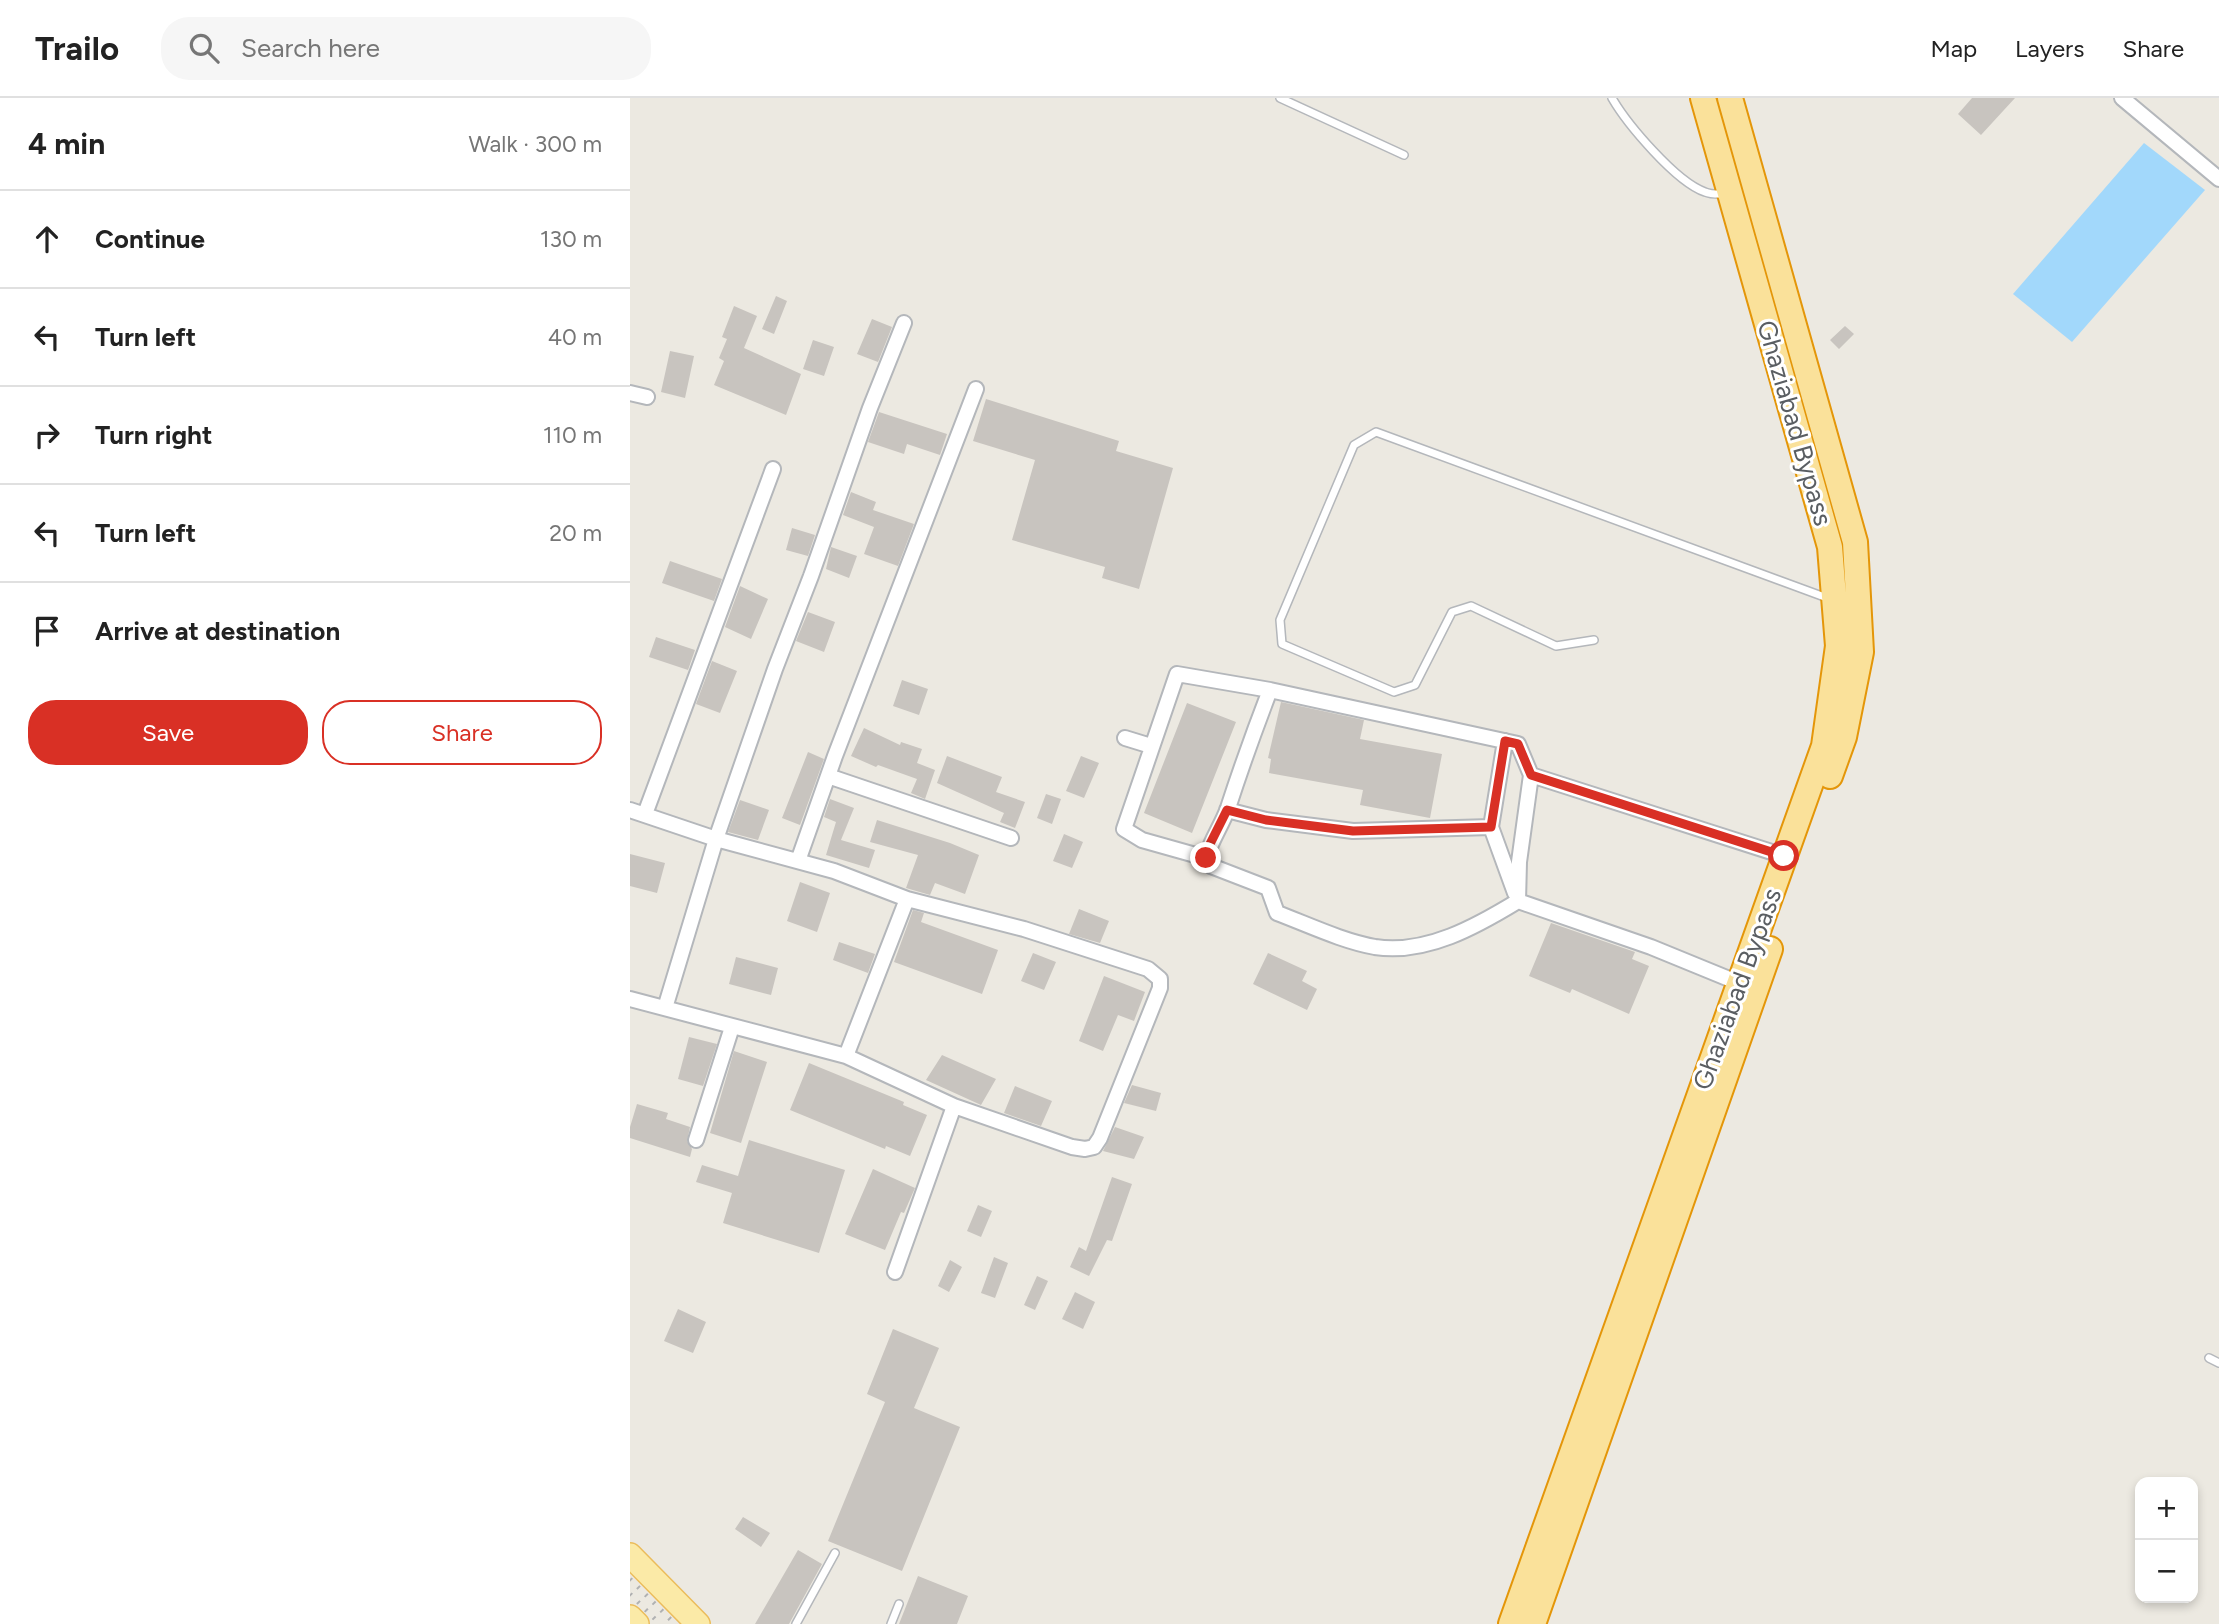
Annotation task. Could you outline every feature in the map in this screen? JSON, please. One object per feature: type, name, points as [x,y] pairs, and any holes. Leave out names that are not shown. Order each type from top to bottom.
[{"type":"highway","name":"Ghaziabad Bypass","points":[[1533,1624],[1714,1082],[1740,983],[1824,746],[1838,646],[1830,547],[1703,98]]},
{"type":"highway","name":"Ghaziabad Bypass","points":[[1511,1624],[1844,737],[1861,652],[1855,542],[1730,98]]},
{"type":"main road","points":[[630,1555],[698,1624]]},
{"type":"main road","points":[[630,1617],[637,1624]]},
{"type":"street","points":[[2122,98],[2219,179]]},
{"type":"street","points":[[665,1008],[716,839],[870,408],[905,323]]},
{"type":"street","points":[[798,861],[976,389]]},
{"type":"street","points":[[630,393],[647,397]]},
{"type":"street","points":[[645,814],[774,469]]},
{"type":"street","points":[[1177,674],[1270,690],[1518,744],[1531,775],[1519,862],[1518,901],[1482,923],[1454,935],[1407,947],[1376,947],[1277,914],[1268,888],[1211,866],[1206,858],[1142,840],[1124,829],[1177,674]]},
{"type":"street","points":[[1206,858],[1227,810],[1270,690]]},
{"type":"street","points":[[1125,738],[1151,746]]},
{"type":"street","points":[[1505,741],[1491,827],[1518,901]]},
{"type":"street","points":[[1531,775],[1784,856]]},
{"type":"street","points":[[828,776],[1011,838]]},
{"type":"street","points":[[630,810],[716,839],[834,871],[907,899],[1024,929],[1148,969],[1160,979],[1160,988],[1100,1138],[1094,1147],[1085,1149],[1072,1147],[954,1106],[846,1056],[630,999]]},
{"type":"street","points":[[1227,810],[1266,820],[1353,831],[1491,827]]},
{"type":"street","points":[[846,1056],[907,899]]},
{"type":"street","points":[[1518,901],[1651,947],[1740,983]]},
{"type":"street","points":[[696,1140],[732,1027]]},
{"type":"street","points":[[895,1272],[954,1106]]},
{"type":"lane","points":[[1280,98],[1404,155]]},
{"type":"lane","points":[[1612,98],[1625,119],[1687,183],[1715,195],[1731,194]]},
{"type":"lane","points":[[1594,640],[1556,646],[1471,606],[1452,612],[1415,685],[1394,692],[1282,644],[1280,620],[1354,444],[1376,432],[1835,601]]},
{"type":"lane","points":[[2209,1358],[2219,1363]]},
{"type":"lane","points":[[796,1624],[835,1553]]},
{"type":"lane","points":[[891,1624],[900,1604]]},
{"type":"water","points":[[2144,143],[2205,190],[2072,342],[2013,294]]},
{"type":"building","points":[[1972,98],[2015,98],[1981,135],[1958,114]]},
{"type":"building","points":[[776,296],[787,301],[774,334],[762,329]]},
{"type":"building","points":[[734,306],[757,316],[744,348],[801,374],[786,415],[714,385],[724,361],[719,358],[727,339],[722,337]]},
{"type":"building","points":[[872,319],[892,327],[878,362],[857,354]]},
{"type":"building","points":[[1845,326],[1854,334],[1839,349],[1830,340]]},
{"type":"building","points":[[813,340],[834,347],[824,376],[803,369]]},
{"type":"building","points":[[670,351],[694,356],[685,398],[661,392]]},
{"type":"building","points":[[986,399],[1119,441],[1116,451],[1173,468],[1139,589],[1102,578],[1105,567],[1012,540],[1035,460],[973,441]]},
{"type":"building","points":[[879,412],[947,434],[940,455],[907,444],[904,454],[868,442]]},
{"type":"building","points":[[851,492],[876,502],[873,510],[914,524],[898,566],[864,554],[874,527],[843,515]]},
{"type":"building","points":[[792,528],[815,535],[808,556],[786,550]]},
{"type":"building","points":[[831,547],[857,556],[849,578],[826,569]]},
{"type":"building","points":[[670,561],[722,579],[714,601],[662,583]]},
{"type":"building","points":[[740,586],[768,599],[751,639],[725,627]]},
{"type":"building","points":[[808,612],[835,622],[824,652],[796,641]]},
{"type":"building","points":[[656,637],[695,650],[688,670],[649,657]]},
{"type":"building","points":[[712,661],[737,671],[720,713],[696,704]]},
{"type":"building","points":[[902,680],[928,689],[919,715],[893,706]]},
{"type":"building","points":[[1281,702],[1364,720],[1360,739],[1442,754],[1430,818],[1360,805],[1363,790],[1269,773],[1271,759],[1268,758]]},
{"type":"building","points":[[1187,703],[1236,722],[1192,833],[1144,813]]},
{"type":"building","points":[[864,728],[900,745],[901,742],[922,749],[917,763],[935,770],[925,799],[911,793],[917,779],[878,765],[876,767],[851,756]]},
{"type":"building","points":[[808,752],[824,759],[800,825],[782,818]]},
{"type":"building","points":[[947,756],[1002,777],[996,792],[1025,802],[1015,828],[1000,822],[1004,813],[937,783]]},
{"type":"building","points":[[1081,756],[1099,763],[1084,798],[1066,791]]},
{"type":"building","points":[[1046,794],[1061,799],[1052,824],[1037,818]]},
{"type":"building","points":[[830,799],[854,808],[841,840],[875,850],[869,868],[826,855],[836,822],[824,817]]},
{"type":"building","points":[[740,800],[769,810],[758,840],[728,832]]},
{"type":"building","points":[[877,820],[979,855],[965,894],[935,883],[930,895],[906,888],[918,855],[870,842]]},
{"type":"building","points":[[1064,834],[1083,842],[1072,868],[1053,861]]},
{"type":"building","points":[[630,854],[665,863],[657,893],[630,886]]},
{"type":"building","points":[[800,882],[830,893],[817,932],[787,921]]},
{"type":"building","points":[[1079,909],[1109,921],[1100,943],[1069,934]]},
{"type":"building","points":[[913,910],[924,913],[921,922],[998,950],[982,994],[894,962]]},
{"type":"building","points":[[1551,923],[1635,952],[1632,959],[1649,966],[1629,1014],[1572,989],[1570,993],[1529,976]]},
{"type":"building","points":[[839,942],[875,954],[868,973],[833,960]]},
{"type":"building","points":[[1033,953],[1056,962],[1044,990],[1021,981]]},
{"type":"building","points":[[1268,953],[1307,971],[1302,981],[1317,989],[1307,1010],[1253,984]]},
{"type":"building","points":[[736,957],[778,968],[771,995],[729,984]]},
{"type":"building","points":[[1104,976],[1145,992],[1134,1021],[1118,1015],[1103,1051],[1079,1041]]},
{"type":"building","points":[[689,1037],[717,1044],[703,1086],[678,1079]]},
{"type":"building","points":[[734,1051],[767,1062],[741,1143],[710,1133]]},
{"type":"building","points":[[942,1055],[996,1079],[981,1105],[926,1080]]},
{"type":"building","points":[[809,1063],[904,1102],[903,1105],[927,1115],[910,1156],[886,1146],[885,1149],[790,1110]]},
{"type":"building","points":[[1132,1085],[1161,1093],[1156,1111],[1124,1103]]},
{"type":"building","points":[[1015,1086],[1052,1101],[1041,1126],[1004,1113]]},
{"type":"building","points":[[637,1104],[668,1113],[666,1119],[690,1127],[687,1141],[692,1149],[690,1157],[630,1138],[630,1127]]},
{"type":"building","points":[[1115,1127],[1144,1137],[1134,1159],[1103,1151]]},
{"type":"building","points":[[749,1140],[845,1170],[819,1253],[723,1223],[732,1193],[696,1182],[702,1165],[738,1176]]},
{"type":"building","points":[[873,1169],[915,1188],[904,1213],[901,1212],[885,1250],[845,1234]]},
{"type":"building","points":[[1112,1177],[1132,1184],[1112,1241],[1107,1240],[1089,1276],[1070,1267],[1079,1247],[1086,1251]]},
{"type":"building","points":[[978,1205],[992,1211],[981,1237],[967,1231]]},
{"type":"building","points":[[994,1257],[1008,1263],[995,1298],[981,1293]]},
{"type":"building","points":[[950,1260],[962,1267],[949,1292],[938,1286]]},
{"type":"building","points":[[1037,1276],[1048,1281],[1035,1310],[1024,1305]]},
{"type":"building","points":[[1075,1292],[1095,1302],[1083,1329],[1062,1319]]},
{"type":"building","points":[[678,1309],[706,1322],[693,1353],[664,1341]]},
{"type":"building","points":[[893,1329],[939,1348],[914,1408],[960,1427],[902,1571],[828,1541],[885,1402],[867,1394]]},
{"type":"building","points":[[743,1517],[770,1533],[761,1547],[735,1529]]},
{"type":"building","points":[[798,1550],[822,1564],[789,1624],[755,1624]]},
{"type":"building","points":[[918,1576],[968,1596],[957,1624],[899,1624]]},
{"type":"railway","points":[[630,1579],[675,1624]]},
{"type":"railway","points":[[630,1594],[660,1624]]},
{"type":"route","points":[[1206,858],[1227,810],[1266,820],[1353,831],[1491,827],[1505,741],[1518,744],[1531,775],[1784,856]]}]
